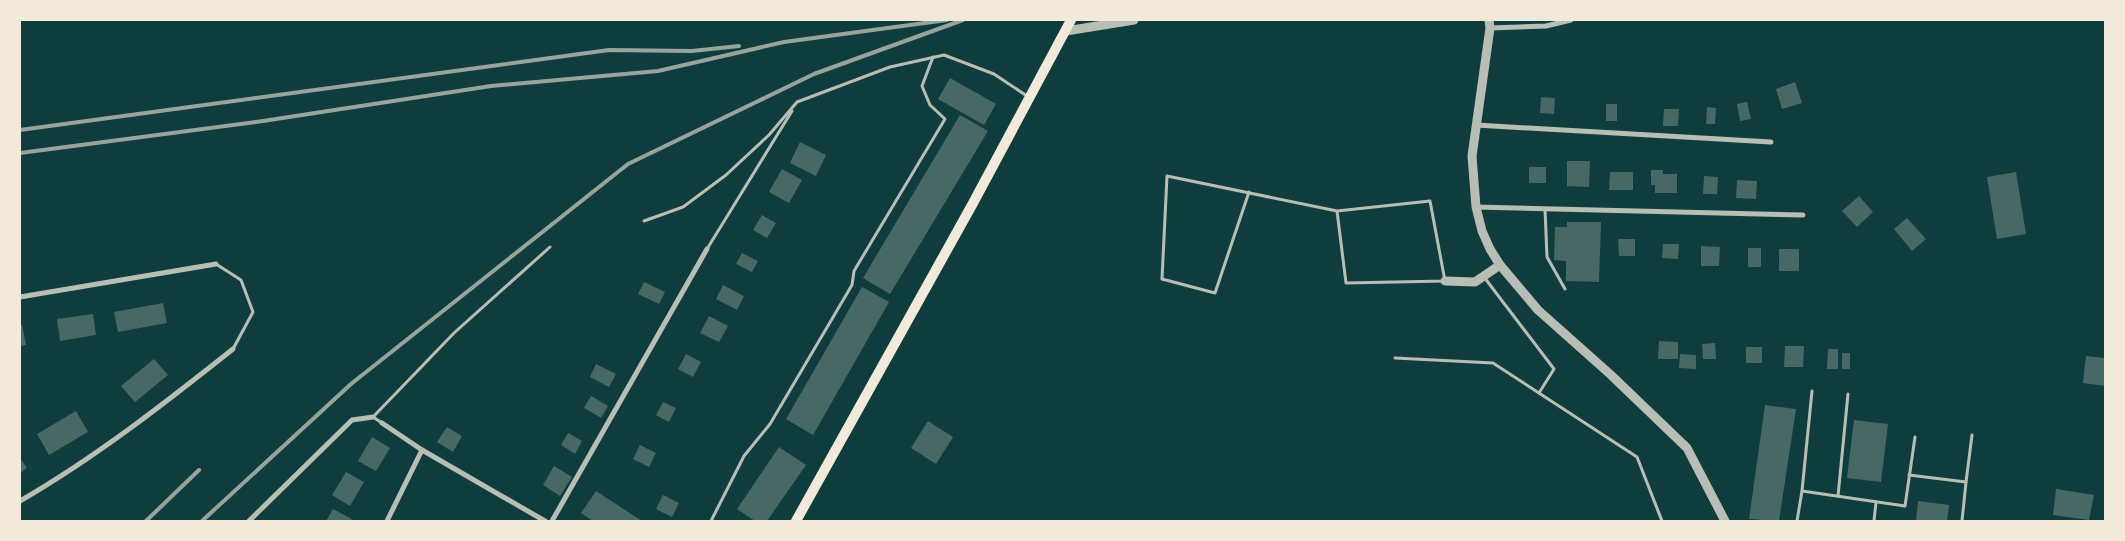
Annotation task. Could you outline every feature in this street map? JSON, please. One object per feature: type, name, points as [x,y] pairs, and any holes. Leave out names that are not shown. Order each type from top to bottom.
[{"type":"main road","points":[[796,521],[968,214],[1072,20]]},
{"type":"street","points":[[1066,31],[1134,20]]},
{"type":"street","points":[[1571,20],[1546,26],[1489,24],[1472,156],[1476,207],[1486,240],[1500,265],[1538,310],[1611,375],[1687,448],[1725,521]]},
{"type":"street","points":[[1475,125],[1771,142]]},
{"type":"street","points":[[1476,207],[1803,215]]},
{"type":"street","points":[[552,521],[707,249]]},
{"type":"street","points":[[20,297],[216,264]]},
{"type":"street","points":[[1445,281],[1475,282],[1500,265]]},
{"type":"street","points":[[20,501],[64,476],[167,401],[233,349]]},
{"type":"street","points":[[249,521],[352,420],[373,416]]},
{"type":"street","points":[[382,423],[422,450],[544,521]]},
{"type":"street","points":[[387,521],[422,450]]},
{"type":"lane","points":[[644,221],[684,207],[726,175],[769,135],[797,102],[890,67],[944,55],[994,74],[1030,98]]},
{"type":"lane","points":[[710,521],[744,456],[770,424],[852,285],[854,271],[945,119],[930,105],[922,86],[933,58]]},
{"type":"lane","points":[[707,249],[797,102]]},
{"type":"lane","points":[[1249,192],[1215,293],[1162,279],[1167,176],[1249,192],[1337,211],[1430,202],[1445,281],[1346,282],[1337,211]]},
{"type":"lane","points":[[1545,209],[1547,257],[1565,289]]},
{"type":"lane","points":[[382,423],[373,416],[454,333],[550,247]]},
{"type":"lane","points":[[216,264],[241,280],[253,312],[233,349]]},
{"type":"lane","points":[[1484,276],[1554,369],[1539,393]]},
{"type":"lane","points":[[1395,358],[1493,363],[1637,456],[1662,521]]},
{"type":"lane","points":[[1797,521],[1802,491],[1812,391]]},
{"type":"lane","points":[[1838,496],[1848,394]]},
{"type":"lane","points":[[1962,521],[1972,435]]},
{"type":"lane","points":[[1802,491],[1905,506],[1915,437]]},
{"type":"lane","points":[[1909,475],[1966,482]]},
{"type":"lane","points":[[1874,521],[1876,502]]},
{"type":"building","points":[[950,78],[996,104],[984,125],[938,99]]},
{"type":"building","points":[[1795,82],[1802,103],[1782,109],[1776,89]]},
{"type":"building","points":[[1541,97],[1555,98],[1554,114],[1540,113]]},
{"type":"building","points":[[1747,102],[1751,119],[1740,121],[1737,104]]},
{"type":"building","points":[[1606,104],[1617,104],[1617,121],[1606,121]]},
{"type":"building","points":[[1707,107],[1716,108],[1715,124],[1706,124]]},
{"type":"building","points":[[1664,109],[1679,109],[1678,126],[1663,126]]},
{"type":"building","points":[[960,115],[988,131],[890,294],[863,278]]},
{"type":"building","points":[[800,142],[826,155],[816,176],[790,163]]},
{"type":"building","points":[[1567,161],[1590,161],[1589,187],[1567,186]]},
{"type":"building","points":[[1529,167],[1546,167],[1546,183],[1529,183]]},
{"type":"building","points":[[782,169],[802,180],[789,203],[769,192]]},
{"type":"building","points":[[1651,170],[1663,170],[1663,174],[1677,174],[1677,193],[1655,193],[1655,185],[1651,185]]},
{"type":"building","points":[[1610,172],[1633,172],[1633,190],[1609,190]]},
{"type":"building","points":[[2016,172],[2026,234],[1997,239],[1987,177]]},
{"type":"building","points":[[1704,176],[1718,177],[1717,194],[1703,194]]},
{"type":"building","points":[[1737,180],[1757,181],[1756,199],[1736,198]]},
{"type":"building","points":[[1859,196],[1873,212],[1857,227],[1842,211]]},
{"type":"building","points":[[762,215],[776,223],[767,238],[753,230]]},
{"type":"building","points":[[1907,218],[1926,239],[1912,251],[1894,229]]},
{"type":"building","points":[[1567,222],[1601,222],[1599,282],[1566,281],[1566,261],[1554,260],[1555,227],[1567,227]]},
{"type":"building","points":[[1618,239],[1635,239],[1635,256],[1619,256]]},
{"type":"building","points":[[1663,244],[1679,244],[1678,259],[1662,258]]},
{"type":"building","points":[[1701,246],[1720,247],[1719,266],[1701,266]]},
{"type":"building","points":[[1748,248],[1761,248],[1761,267],[1748,267]]},
{"type":"building","points":[[1779,249],[1799,249],[1799,271],[1779,271]]},
{"type":"building","points":[[742,253],[758,261],[752,272],[736,264]]},
{"type":"building","points":[[644,282],[665,292],[659,304],[638,294]]},
{"type":"building","points":[[723,285],[744,296],[737,310],[716,299]]},
{"type":"building","points":[[862,287],[889,302],[813,435],[786,419]]},
{"type":"building","points":[[163,303],[167,323],[118,332],[114,312]]},
{"type":"building","points":[[93,314],[96,335],[60,341],[57,319]]},
{"type":"building","points":[[709,316],[728,326],[719,342],[700,333]]},
{"type":"building","points":[[22,325],[26,345],[20,346],[20,326]]},
{"type":"building","points":[[1659,341],[1678,342],[1678,359],[1658,359]]},
{"type":"building","points":[[1715,343],[1716,359],[1703,359],[1702,344]]},
{"type":"building","points":[[1785,346],[1804,346],[1803,367],[1784,367]]},
{"type":"building","points":[[1746,347],[1762,347],[1762,363],[1746,363]]},
{"type":"building","points":[[1828,349],[1838,349],[1838,369],[1827,369]]},
{"type":"building","points":[[1842,353],[1850,353],[1850,369],[1842,369]]},
{"type":"building","points":[[686,354],[701,362],[693,377],[678,369]]},
{"type":"building","points":[[1680,354],[1696,355],[1696,369],[1679,368]]},
{"type":"building","points":[[2086,356],[2105,358],[2105,386],[2083,383]]},
{"type":"building","points":[[154,359],[168,375],[135,402],[121,386]]},
{"type":"building","points":[[596,364],[616,374],[609,387],[590,377]]},
{"type":"building","points":[[591,396],[608,406],[601,418],[584,408]]},
{"type":"building","points":[[663,402],[676,408],[669,422],[656,415]]},
{"type":"building","points":[[1765,405],[1796,409],[1779,521],[1749,519]]},
{"type":"building","points":[[76,411],[88,432],[49,455],[37,434]]},
{"type":"building","points":[[1854,420],[1888,424],[1881,482],[1847,478]]},
{"type":"building","points":[[928,421],[953,437],[936,464],[911,448]]},
{"type":"building","points":[[447,427],[462,436],[453,452],[437,442]]},
{"type":"building","points":[[568,433],[582,441],[575,454],[561,445]]},
{"type":"building","points":[[372,437],[390,448],[376,471],[358,461]]},
{"type":"building","points":[[640,445],[656,453],[649,467],[633,459]]},
{"type":"building","points":[[779,447],[806,465],[767,521],[755,521],[737,509]]},
{"type":"building","points":[[20,458],[27,468],[20,473]]},
{"type":"building","points":[[554,466],[572,477],[560,496],[543,485]]},
{"type":"building","points":[[346,472],[364,482],[350,506],[332,495]]},
{"type":"building","points":[[2056,489],[2094,495],[2089,520],[2053,515]]},
{"type":"building","points":[[596,491],[642,521],[593,521],[581,513]]},
{"type":"building","points":[[663,495],[679,503],[672,517],[656,509]]},
{"type":"building","points":[[1918,501],[1949,505],[1947,521],[1916,521]]},
{"type":"building","points":[[333,509],[352,519],[350,521],[326,521]]},
{"type":"railway","points":[[20,153],[263,121],[491,86],[658,71],[784,42],[947,20]]},
{"type":"railway","points":[[202,521],[351,384],[628,164],[814,74],[963,20]]},
{"type":"railway","points":[[20,130],[609,50],[692,51],[739,46]]},
{"type":"railway","points":[[146,521],[199,470]]}]
